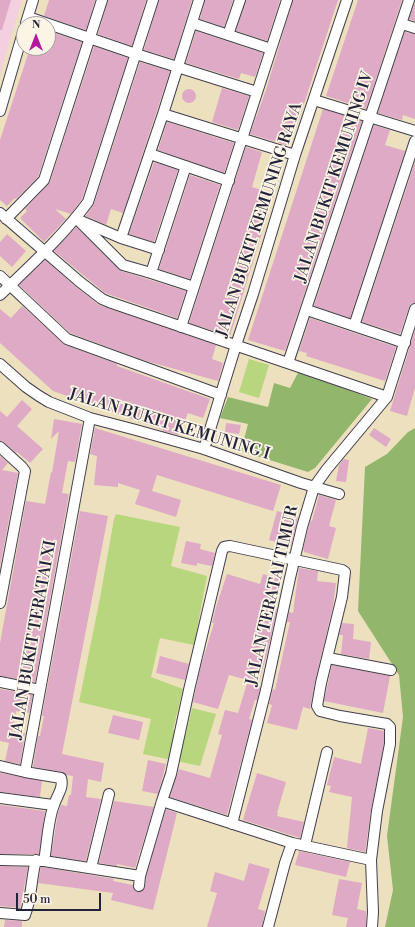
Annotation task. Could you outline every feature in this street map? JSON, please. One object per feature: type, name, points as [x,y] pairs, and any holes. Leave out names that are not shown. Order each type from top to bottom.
[{"type":"street","points":[[28,16],[33,0]]},
{"type":"street","points":[[102,0],[44,180],[3,216],[102,299],[131,311],[236,345],[387,397],[415,309]]},
{"type":"street","points":[[0,295],[45,251],[76,218],[88,202],[153,0]]},
{"type":"street","points":[[121,238],[150,154],[199,0]]},
{"type":"street","points":[[228,35],[240,0]]},
{"type":"street","points":[[181,327],[287,0]]},
{"type":"street","name":"JALAN BUKIT KEMUNING RAYA","points":[[204,449],[295,155],[347,0]]},
{"type":"street","name":"JALAN BUKIT KEMUNING IV","points":[[288,363],[307,310],[409,0]]},
{"type":"street","points":[[192,23],[271,49]]},
{"type":"street","points":[[402,24],[415,28]]},
{"type":"street","points":[[56,29],[90,38],[257,92]]},
{"type":"street","points":[[0,110],[16,56]]},
{"type":"street","points":[[314,100],[415,132]]},
{"type":"street","points":[[163,114],[295,155]]},
{"type":"street","points":[[354,326],[415,141]]},
{"type":"street","points":[[150,154],[229,181]]},
{"type":"street","points":[[151,273],[186,166]]},
{"type":"street","points":[[76,218],[121,238],[159,250]]},
{"type":"street","points":[[76,218],[122,265],[194,287]]},
{"type":"street","points":[[0,276],[66,338],[220,395]]},
{"type":"street","points":[[307,310],[405,343]]},
{"type":"street","name":"JALAN BUKIT KEMUNING I","points":[[0,364],[26,387],[39,396],[49,402],[90,418],[204,449],[314,487],[339,494]]},
{"type":"street","name":"JALAN TERATAI TIMUR","points":[[232,824],[266,690],[302,527],[314,487],[327,469],[387,397]]},
{"type":"street","name":"JALAN BUKIT TERATAI XI","points":[[25,772],[90,418]]},
{"type":"street","points":[[0,447],[22,467],[25,472],[3,571],[0,603]]},
{"type":"street","points":[[0,860],[40,860],[91,868],[140,881],[171,774],[189,690],[223,548],[230,546],[342,570],[345,572],[342,597],[317,702],[318,709],[320,711],[386,724],[391,729],[390,744],[376,811],[371,860],[373,912],[372,927]]},
{"type":"street","points":[[328,658],[391,670]]},
{"type":"street","points":[[0,682],[40,690]]},
{"type":"street","points":[[305,845],[327,752]]},
{"type":"street","points":[[0,766],[61,778],[62,787],[53,805],[40,860],[33,872],[30,901],[25,915],[0,913]]},
{"type":"street","points":[[91,868],[109,794]]},
{"type":"street","points":[[0,798],[53,805]]},
{"type":"street","points":[[162,801],[292,843],[371,860]]},
{"type":"street","points":[[268,927],[285,863],[292,843]]},
{"type":"shaded area","points":[[0,0],[22,0],[17,16],[16,16],[0,75]]},
{"type":"green space","points":[[249,359],[269,365],[259,398],[239,392]]},
{"type":"green space","points":[[299,371],[372,399],[315,468],[308,472],[241,451],[248,424],[220,418],[228,397],[268,407],[274,383],[290,388]]},
{"type":"green space","points":[[415,428],[415,927],[385,927],[393,890],[387,836],[403,717],[399,675],[358,611],[365,467],[387,454],[408,432]]},
{"type":"green space","points":[[116,514],[180,527],[171,566],[207,576],[194,645],[160,638],[151,677],[183,689],[173,730],[186,734],[192,708],[216,714],[200,766],[143,754],[151,719],[79,702]]},
{"type":"building","points":[[0,0],[11,0],[2,30],[0,30]]},
{"type":"building","points":[[49,0],[95,0],[86,30],[56,20],[56,16],[44,16]]},
{"type":"building","points":[[108,0],[146,0],[132,46],[98,34]]},
{"type":"building","points":[[159,0],[192,0],[174,59],[144,50]]},
{"type":"building","points":[[205,0],[233,0],[224,27],[200,19]]},
{"type":"building","points":[[246,0],[280,0],[267,41],[236,31]]},
{"type":"building","points":[[293,0],[338,0],[289,146],[250,134],[266,90]]},
{"type":"building","points":[[358,0],[402,0],[366,109],[326,96]]},
{"type":"building","points":[[415,3],[415,21],[409,19]]},
{"type":"building","points":[[196,31],[263,53],[255,77],[241,73],[239,79],[186,63]]},
{"type":"building","points":[[405,32],[415,34],[415,119],[403,115],[402,120],[378,113]]},
{"type":"building","points":[[56,34],[82,42],[38,177],[7,206],[0,200],[0,140],[27,56],[56,56]]},
{"type":"building","points":[[94,46],[128,58],[82,199],[71,214],[55,209],[66,219],[44,242],[20,218],[27,211],[25,209],[50,182]]},
{"type":"building","points":[[140,62],[170,71],[123,213],[111,209],[106,225],[86,216],[94,204]]},
{"type":"building","points":[[222,88],[249,96],[238,130],[212,122]]},
{"type":"building","points":[[189,89],[194,91],[196,96],[194,101],[189,103],[184,101],[182,96],[184,91]]},
{"type":"building","points":[[323,109],[362,121],[285,351],[248,340]]},
{"type":"building","points":[[167,122],[234,143],[224,173],[158,150]]},
{"type":"building","points":[[374,125],[390,130],[385,145],[405,151],[350,318],[314,306]]},
{"type":"building","points":[[246,147],[262,152],[252,187],[274,194],[230,336],[189,323]]},
{"type":"building","points":[[154,162],[178,170],[154,242],[129,234]]},
{"type":"building","points":[[415,162],[415,303],[411,304],[409,307],[400,334],[362,322]]},
{"type":"building","points":[[190,175],[220,185],[190,279],[159,269]]},
{"type":"building","points":[[76,227],[121,271],[186,291],[177,318],[105,293],[54,251]]},
{"type":"building","points":[[7,234],[26,251],[12,267],[0,256],[0,242]]},
{"type":"building","points":[[45,260],[99,305],[216,345],[212,359],[223,363],[218,381],[146,361],[70,333],[19,285]]},
{"type":"building","points":[[22,306],[65,345],[117,364],[117,366],[210,399],[203,418],[188,413],[179,435],[162,431],[163,430],[53,391],[0,343],[0,309],[11,318]]},
{"type":"building","points":[[310,318],[396,347],[385,381],[306,356],[307,353],[299,351]]},
{"type":"building","points":[[415,330],[415,388],[407,416],[390,411]]},
{"type":"building","points":[[22,400],[32,409],[17,426],[43,449],[30,463],[4,442],[0,441],[0,411],[7,417]]},
{"type":"building","points":[[54,419],[82,424],[75,462],[68,461],[62,493],[69,494],[35,682],[0,676],[0,643],[26,501],[45,504],[59,431],[51,439]]},
{"type":"building","points":[[226,423],[241,425],[239,434],[225,432]]},
{"type":"building","points":[[95,428],[281,485],[273,511],[157,475],[152,491],[181,500],[176,517],[135,504],[140,490],[118,483],[118,487],[94,485],[97,456],[90,454]]},
{"type":"building","points":[[374,428],[391,439],[386,447],[369,435]]},
{"type":"building","points":[[0,456],[8,463],[2,470],[18,473],[0,566]]},
{"type":"building","points":[[344,459],[349,460],[346,482],[336,481],[339,465]]},
{"type":"building","points":[[319,495],[336,500],[329,526],[336,528],[328,559],[304,552],[303,550]]},
{"type":"building","points":[[80,511],[108,516],[62,754],[104,763],[101,782],[88,779],[86,797],[101,799],[86,861],[51,856],[58,813],[61,805],[67,806],[69,795],[71,795],[73,776],[66,775],[62,772],[33,767],[38,736],[40,736],[44,716],[42,716]]},
{"type":"building","points":[[277,511],[298,517],[291,546],[269,540]]},
{"type":"building","points":[[186,541],[201,544],[200,549],[215,553],[212,566],[197,563],[197,566],[181,563]]},
{"type":"building","points":[[299,568],[318,571],[317,581],[336,583],[333,606],[310,709],[303,707],[297,730],[267,723],[272,705],[269,704],[273,689],[275,690],[290,622],[287,622],[289,612],[293,613]]},
{"type":"building","points":[[227,574],[260,584],[263,574],[282,580],[273,607],[277,609],[267,654],[258,685],[260,686],[260,689],[249,719],[252,720],[227,815],[170,797],[179,769],[210,778],[222,735],[218,734],[225,710],[238,713],[248,680],[229,675],[218,709],[193,702],[201,666],[214,623],[212,623],[217,604]]},
{"type":"building","points":[[342,623],[354,624],[353,639],[371,642],[369,659],[341,654],[343,635],[339,635]]},
{"type":"building","points":[[160,656],[189,664],[185,680],[156,673]]},
{"type":"building","points":[[332,665],[390,676],[383,713],[324,701]]},
{"type":"building","points":[[0,689],[33,695],[29,713],[16,711],[12,731],[25,733],[20,764],[5,761],[9,743],[0,741]]},
{"type":"building","points":[[113,715],[143,722],[139,740],[108,733]]},
{"type":"building","points":[[368,728],[384,731],[384,743],[371,810],[365,852],[347,848],[352,797],[329,792],[331,786],[327,785],[334,757],[361,764]]},
{"type":"building","points":[[148,760],[166,764],[158,794],[142,791]]},
{"type":"building","points":[[0,773],[42,781],[40,797],[0,792]]},
{"type":"building","points":[[257,773],[286,782],[277,816],[304,822],[300,838],[243,820]]},
{"type":"building","points":[[114,801],[154,807],[135,868],[117,864],[117,866],[99,863]]},
{"type":"building","points":[[0,805],[45,811],[39,854],[0,854]]},
{"type":"building","points":[[166,809],[177,813],[153,910],[111,900],[113,893],[38,883],[41,867],[43,867],[114,879],[113,881],[133,885],[136,891],[142,892],[145,887],[146,877]]},
{"type":"building","points":[[299,851],[350,862],[346,877],[295,865]]},
{"type":"building","points":[[249,863],[270,869],[258,909],[265,911],[262,927],[207,927],[217,893],[210,891],[215,872],[244,881]]},
{"type":"building","points":[[0,866],[28,867],[20,908],[0,906]]},
{"type":"building","points":[[339,879],[362,883],[357,909],[366,911],[366,927],[346,927],[348,918],[332,915]]},
{"type":"building","points":[[5,920],[22,921],[22,927],[4,927]]}]
